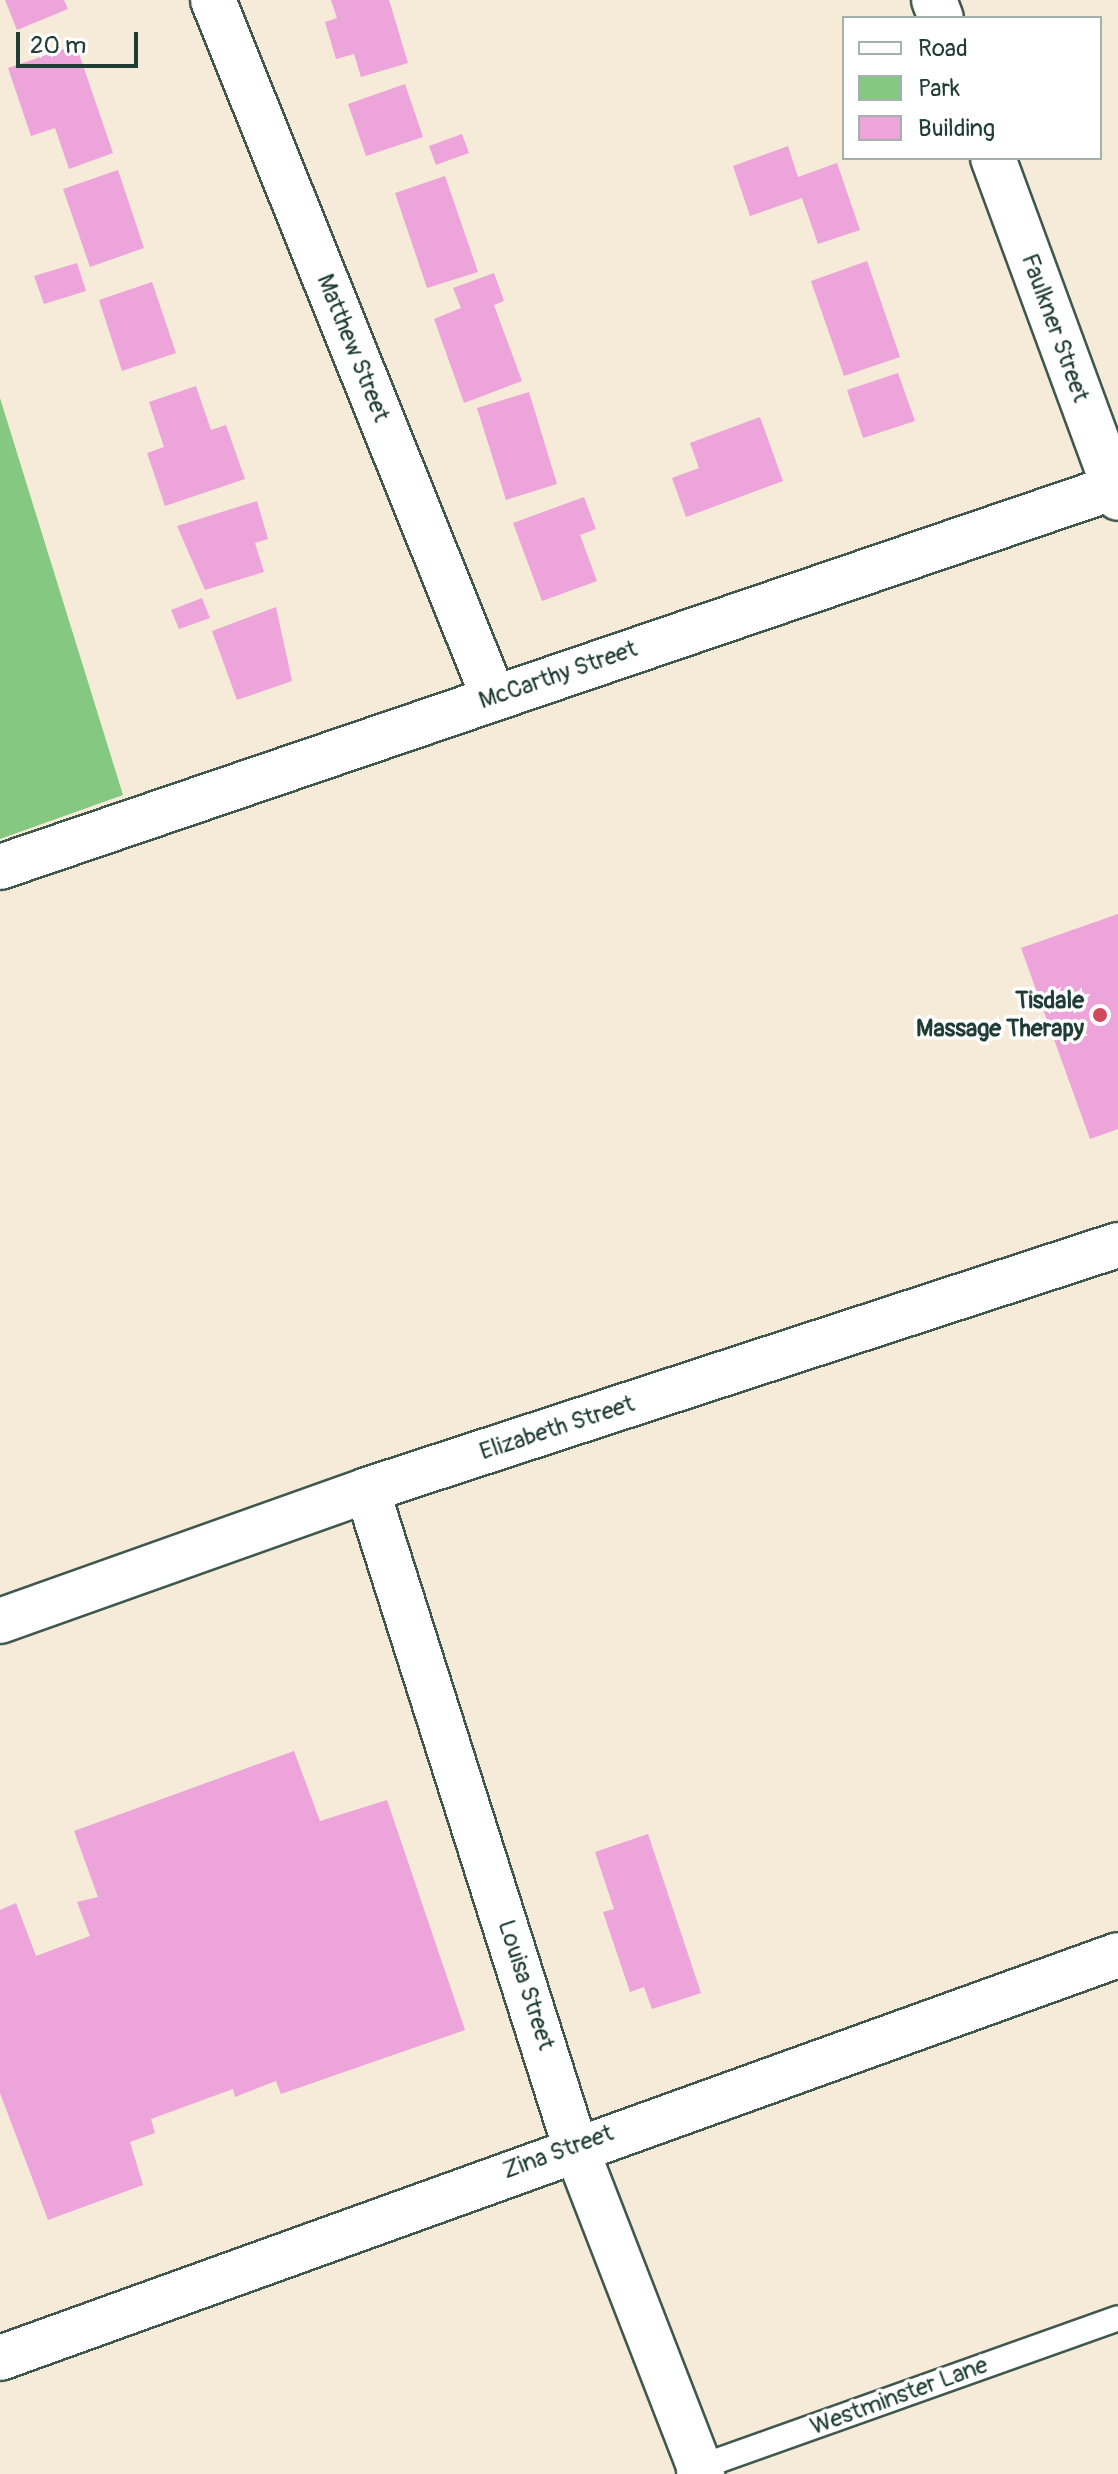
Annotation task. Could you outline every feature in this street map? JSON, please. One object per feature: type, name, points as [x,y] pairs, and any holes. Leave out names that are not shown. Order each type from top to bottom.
[{"type":"street","name":"Matthew Street","points":[[213,0],[493,696]]},
{"type":"street","name":"Faulkner Street","points":[[994,160],[1117,491]]},
{"type":"street","name":"McCarthy Street","points":[[0,867],[174,813],[493,696],[1117,491]]},
{"type":"street","name":"Elizabeth Street","points":[[0,1621],[367,1490],[1118,1245]]},
{"type":"street","name":"Louisa Street","points":[[367,1490],[575,2146],[694,2472]]},
{"type":"street","name":"Zina Street","points":[[0,2358],[575,2146],[1118,1955]]},
{"type":"lane","name":"Westminster Lane","points":[[694,2472],[1118,2318]]},
{"type":"green space","points":[[0,398],[123,795],[0,839]]},
{"type":"building","points":[[5,0],[64,0],[68,9],[17,30]]},
{"type":"building","points":[[331,0],[389,0],[408,63],[361,77],[354,54],[336,59],[325,22],[337,18]]},
{"type":"building","points":[[76,45],[113,153],[69,169],[55,128],[31,136],[8,68]]},
{"type":"building","points":[[405,84],[423,137],[366,156],[348,104]]},
{"type":"building","points":[[462,134],[469,153],[436,165],[429,146]]},
{"type":"building","points":[[788,146],[798,177],[837,163],[860,230],[818,244],[802,198],[750,216],[733,166]]},
{"type":"building","points":[[118,170],[144,248],[90,267],[63,189]]},
{"type":"building","points":[[445,176],[478,272],[427,288],[395,193]]},
{"type":"building","points":[[867,261],[900,357],[844,376],[811,281]]},
{"type":"building","points":[[77,263],[86,291],[44,304],[34,276]]},
{"type":"building","points":[[494,273],[504,301],[494,305],[522,381],[464,403],[434,319],[461,308],[453,288]]},
{"type":"building","points":[[152,282],[176,353],[122,371],[99,300]]},
{"type":"building","points":[[898,373],[915,421],[863,438],[847,390]]},
{"type":"building","points":[[196,386],[211,430],[226,425],[245,479],[165,506],[147,453],[164,447],[149,402]]},
{"type":"building","points":[[529,392],[557,484],[506,500],[477,408]]},
{"type":"building","points":[[760,417],[783,481],[686,517],[672,478],[699,468],[690,443]]},
{"type":"building","points":[[584,497],[596,529],[580,535],[597,581],[542,601],[513,523]]},
{"type":"building","points":[[257,501],[268,539],[255,543],[264,572],[205,590],[177,526]]},
{"type":"building","points":[[202,598],[210,618],[179,629],[171,610]]},
{"type":"building","points":[[276,607],[292,681],[237,700],[212,631]]},
{"type":"building","points":[[1118,914],[1118,1129],[1090,1139],[1021,948]]},
{"type":"building","points":[[294,1751],[320,1821],[387,1800],[465,2030],[281,2094],[276,2081],[235,2097],[233,2089],[151,2119],[155,2133],[130,2142],[143,2185],[48,2220],[0,2093],[0,1910],[16,1903],[36,1956],[90,1936],[77,1902],[98,1897],[74,1831]]},
{"type":"building","points":[[648,1834],[701,1993],[652,2009],[644,1987],[630,1992],[603,1912],[614,1909],[595,1852]]},
{"type":"place","name":"Tisdale Massage Therapy","points":[[1100,1015]]}]
